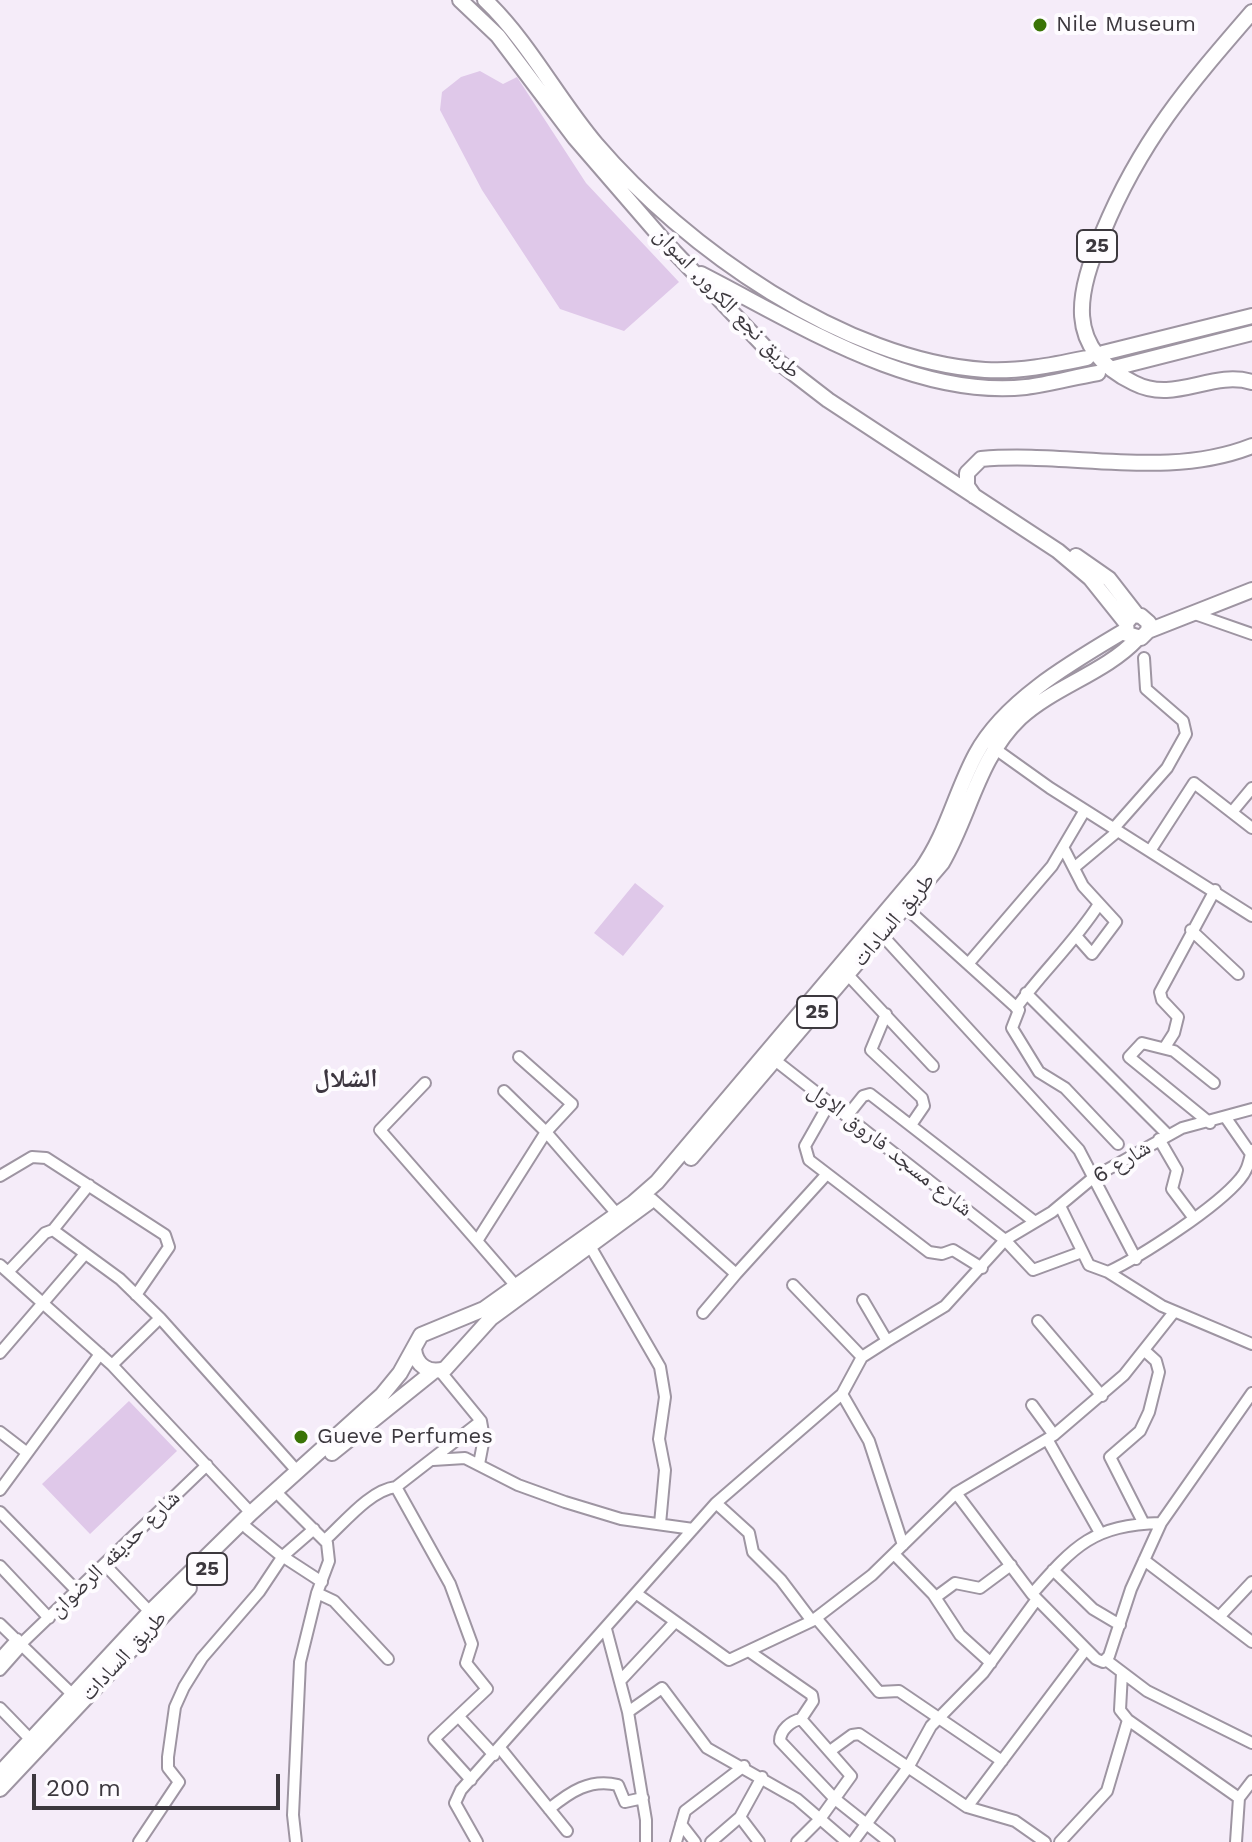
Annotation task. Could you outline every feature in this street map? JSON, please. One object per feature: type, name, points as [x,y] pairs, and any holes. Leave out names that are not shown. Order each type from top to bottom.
[{"type":"main road","name":"طريق نجع الكرور, اسوان","points":[[485,0],[510,27],[607,156],[699,241],[749,279],[797,308],[897,351],[983,370],[1022,370],[1087,358]]},
{"type":"main road","name":"طريق نجع الكرور, اسوان","points":[[462,1],[498,36],[575,138],[758,342],[796,376],[976,498],[1049,545],[1100,572],[1135,628]]},
{"type":"main road","name":"25","points":[[1252,12],[1183,91],[1147,142],[1113,207],[1089,265],[1080,300],[1087,336],[1096,352],[1107,366],[1138,386],[1174,392],[1227,379],[1252,382]]},
{"type":"main road","points":[[690,268],[838,346],[934,377],[988,387],[1025,387],[1098,373]]},
{"type":"main road","points":[[1103,353],[1252,313]]},
{"type":"main road","points":[[1114,368],[1252,333]]},
{"type":"main road","points":[[976,498],[966,478],[970,466],[981,459],[1170,463],[1206,459],[1252,446]]},
{"type":"main road","name":"طريق نجع الكرور, اسوان","points":[[1049,545],[1090,578],[1109,606],[1135,628]]},
{"type":"main road","name":"25","points":[[1135,628],[1192,613],[1252,590]]},
{"type":"main road","points":[[1101,645],[1109,627],[1109,606]]},
{"type":"main road","name":"طريق السادات","points":[[436,1330],[475,1314],[516,1286],[617,1214],[668,1170],[921,870],[949,823],[972,762],[994,727],[1023,699],[1101,645],[1135,628]]},
{"type":"main road","name":"طريق السادات","points":[[455,1357],[491,1318],[652,1199],[776,1061],[942,863],[955,841],[994,748],[1032,707],[1118,656],[1135,628]]},
{"type":"main road","points":[[436,1330],[450,1337],[455,1357],[437,1371],[420,1364],[414,1349],[421,1335],[436,1330]]},
{"type":"main road","name":"طريق السادات","points":[[0,1789],[249,1520],[297,1471],[382,1395],[414,1349]]},
{"type":"main road","name":"طريق السادات","points":[[0,1773],[150,1612],[249,1520],[437,1371]]},
{"type":"street","points":[[1192,613],[1252,634]]},
{"type":"street","points":[[1075,867],[1116,829],[1167,768],[1186,734],[1183,721],[1146,689],[1144,658]]},
{"type":"street","points":[[994,748],[1252,916]]},
{"type":"street","points":[[1150,851],[1194,783],[1252,828]]},
{"type":"street","points":[[1232,812],[1252,788]]},
{"type":"street","points":[[968,964],[1064,849],[1085,810]]},
{"type":"street","points":[[1064,849],[1083,886],[1114,919],[1116,926],[1092,954],[1077,937]]},
{"type":"street","points":[[1165,1047],[1174,1033],[1178,1017],[1162,1000],[1160,992],[1179,963],[1191,930],[1215,890]]},
{"type":"street","points":[[1016,1008],[1077,937],[1099,904]]},
{"type":"street","points":[[905,907],[1016,1008],[1019,1012],[1012,1028],[1039,1072],[1065,1088],[1118,1144]]},
{"type":"street","points":[[1191,930],[1238,974]]},
{"type":"street","points":[[881,934],[1079,1150],[1136,1259]]},
{"type":"street","points":[[848,975],[933,1066]]},
{"type":"street","points":[[1026,993],[1163,1137],[1177,1170],[1172,1189],[1193,1217]]},
{"type":"street","points":[[886,1014],[871,1050],[922,1098],[924,1106],[911,1125]]},
{"type":"street","points":[[1210,1123],[1129,1060],[1142,1043],[1165,1047],[1214,1083]]},
{"type":"street","points":[[477,1241],[546,1132],[572,1104],[519,1057]]},
{"type":"street","name":"شارع مسجد فاروق الاول","points":[[776,1061],[1005,1240],[1035,1271],[1082,1252]]},
{"type":"street","points":[[425,1083],[380,1130],[516,1286]]},
{"type":"street","points":[[504,1091],[546,1132],[617,1214]]},
{"type":"street","points":[[847,1116],[867,1094],[1035,1222]]},
{"type":"street","points":[[830,1102],[804,1150],[809,1160],[929,1252],[942,1254],[953,1250],[982,1268]]},
{"type":"street","name":"شارع 6","points":[[862,1357],[945,1306],[1005,1240],[1060,1206],[1094,1177],[1163,1137],[1189,1126],[1210,1123],[1252,1109]]},
{"type":"street","points":[[1108,1272],[1136,1259],[1239,1180],[1251,1152],[1226,1118]]},
{"type":"street","points":[[0,1176],[39,1155],[89,1185],[168,1240],[164,1258],[136,1295]]},
{"type":"street","points":[[703,1313],[826,1175]]},
{"type":"street","points":[[89,1185],[53,1230],[45,1233],[4,1269],[112,1365],[207,1465],[249,1520],[283,1556],[322,1582]]},
{"type":"street","points":[[652,1199],[736,1274]]},
{"type":"street","points":[[1060,1206],[1089,1265],[1108,1272],[1174,1312],[1252,1344]]},
{"type":"street","points":[[53,1230],[136,1295],[160,1318],[297,1471]]},
{"type":"street","points":[[590,1246],[660,1367],[665,1397],[659,1439],[665,1470],[660,1524]]},
{"type":"street","points":[[0,1353],[85,1254]]},
{"type":"street","points":[[477,1842],[455,1803],[471,1780],[716,1503],[842,1394],[862,1357],[793,1285]]},
{"type":"street","points":[[863,1300],[887,1341]]},
{"type":"street","points":[[637,1594],[729,1660],[814,1619],[894,1554],[956,1493],[1050,1437],[1102,1396],[1145,1351],[1174,1312]]},
{"type":"street","points":[[112,1365],[160,1318]]},
{"type":"street","points":[[1038,1321],[1102,1396]]},
{"type":"street","points":[[1144,1524],[1110,1457],[1140,1431],[1149,1412],[1159,1372],[1156,1361],[1145,1351]]},
{"type":"street","points":[[0,1490],[100,1354]]},
{"type":"street","points":[[437,1371],[481,1421],[484,1438],[479,1464]]},
{"type":"street","points":[[1106,1660],[1161,1523],[1252,1393]]},
{"type":"street","points":[[842,1394],[869,1441],[903,1545]]},
{"type":"street","points":[[1032,1405],[1099,1531]]},
{"type":"street","points":[[325,1540],[370,1500],[386,1488],[396,1487],[481,1421]]},
{"type":"street","points":[[0,1432],[26,1452]]},
{"type":"street","points":[[433,1460],[465,1458],[540,1494],[621,1519],[693,1529]]},
{"type":"street","name":"شارع حديقه الرضوان","points":[[21,1642],[78,1592],[207,1465]]},
{"type":"street","points":[[396,1487],[450,1584],[472,1644],[466,1663],[487,1689],[434,1739],[471,1780]]},
{"type":"street","points":[[956,1493],[1035,1596],[1096,1659],[1106,1660],[1181,1710],[1252,1743]]},
{"type":"street","points":[[281,1497],[325,1540],[329,1561],[317,1593],[300,1662],[293,1815],[296,1842]]},
{"type":"street","points":[[716,1503],[749,1533],[753,1552],[879,1692],[899,1691],[1002,1761]]},
{"type":"street","points":[[0,1512],[78,1592]]},
{"type":"street","points":[[853,1842],[909,1766],[937,1718],[991,1663],[1053,1570],[1099,1531],[1161,1523]]},
{"type":"street","points":[[139,1842],[179,1782],[167,1765],[172,1721],[184,1687],[202,1658],[259,1592],[283,1556],[314,1529]]},
{"type":"street","points":[[894,1554],[936,1597],[960,1635],[991,1663]]},
{"type":"street","points":[[1144,1560],[1252,1642]]},
{"type":"street","points":[[105,1565],[150,1612]]},
{"type":"street","points":[[936,1597],[955,1583],[980,1588],[1011,1565]]},
{"type":"street","points":[[0,1566],[49,1618]]},
{"type":"street","points":[[1053,1570],[1093,1609],[1120,1625]]},
{"type":"street","points":[[1219,1617],[1252,1582]]},
{"type":"street","points":[[317,1593],[334,1601],[388,1659]]},
{"type":"street","points":[[620,1681],[675,1622]]},
{"type":"street","points":[[0,1624],[73,1695]]},
{"type":"street","points":[[606,1629],[628,1712],[643,1798],[646,1842]]},
{"type":"street","points":[[0,1658],[21,1642]]},
{"type":"street","points":[[0,1670],[21,1642]]},
{"type":"street","points":[[967,1807],[1086,1649]]},
{"type":"street","points":[[750,1652],[812,1695],[801,1719],[791,1723],[781,1734],[780,1741],[835,1799],[889,1842]]},
{"type":"street","points":[[1122,1673],[1120,1710],[1128,1720],[1239,1798]]},
{"type":"street","points":[[628,1712],[662,1688],[707,1748],[762,1777],[847,1842]]},
{"type":"street","points":[[0,1708],[31,1740]]},
{"type":"street","points":[[459,1717],[497,1752],[567,1831]]},
{"type":"street","points":[[797,1842],[820,1819],[851,1776],[801,1719]]},
{"type":"street","points":[[1060,1842],[1107,1791],[1128,1720]]},
{"type":"street","points":[[830,1751],[852,1735],[859,1734],[967,1807],[1015,1821],[1045,1842]]},
{"type":"street","points":[[676,1842],[681,1817],[691,1804],[744,1766]]},
{"type":"street","points":[[711,1842],[740,1817],[762,1777]]},
{"type":"street","points":[[1236,1842],[1239,1798],[1252,1781]]},
{"type":"street","points":[[549,1809],[570,1793],[590,1784],[618,1785],[627,1803],[643,1798]]},
{"type":"street","points":[[740,1817],[759,1842]]},
{"type":"street","points":[[681,1824],[695,1842]]},
{"type":"shaded area","points":[[480,71],[503,84],[517,77],[586,183],[679,282],[624,331],[560,309],[482,190],[440,110],[442,92],[461,77]]},
{"type":"shaded area","points":[[635,883],[664,906],[623,956],[594,933]]},
{"type":"shaded area","points":[[129,1401],[177,1451],[90,1534],[42,1484]]},
{"type":"place","name":"Nile Museum","points":[[1040,25]]},
{"type":"place","name":"Gueve Perfumes","points":[[301,1437]]},
{"type":"district","name":"الشلال","points":[[346,1079]]}]
